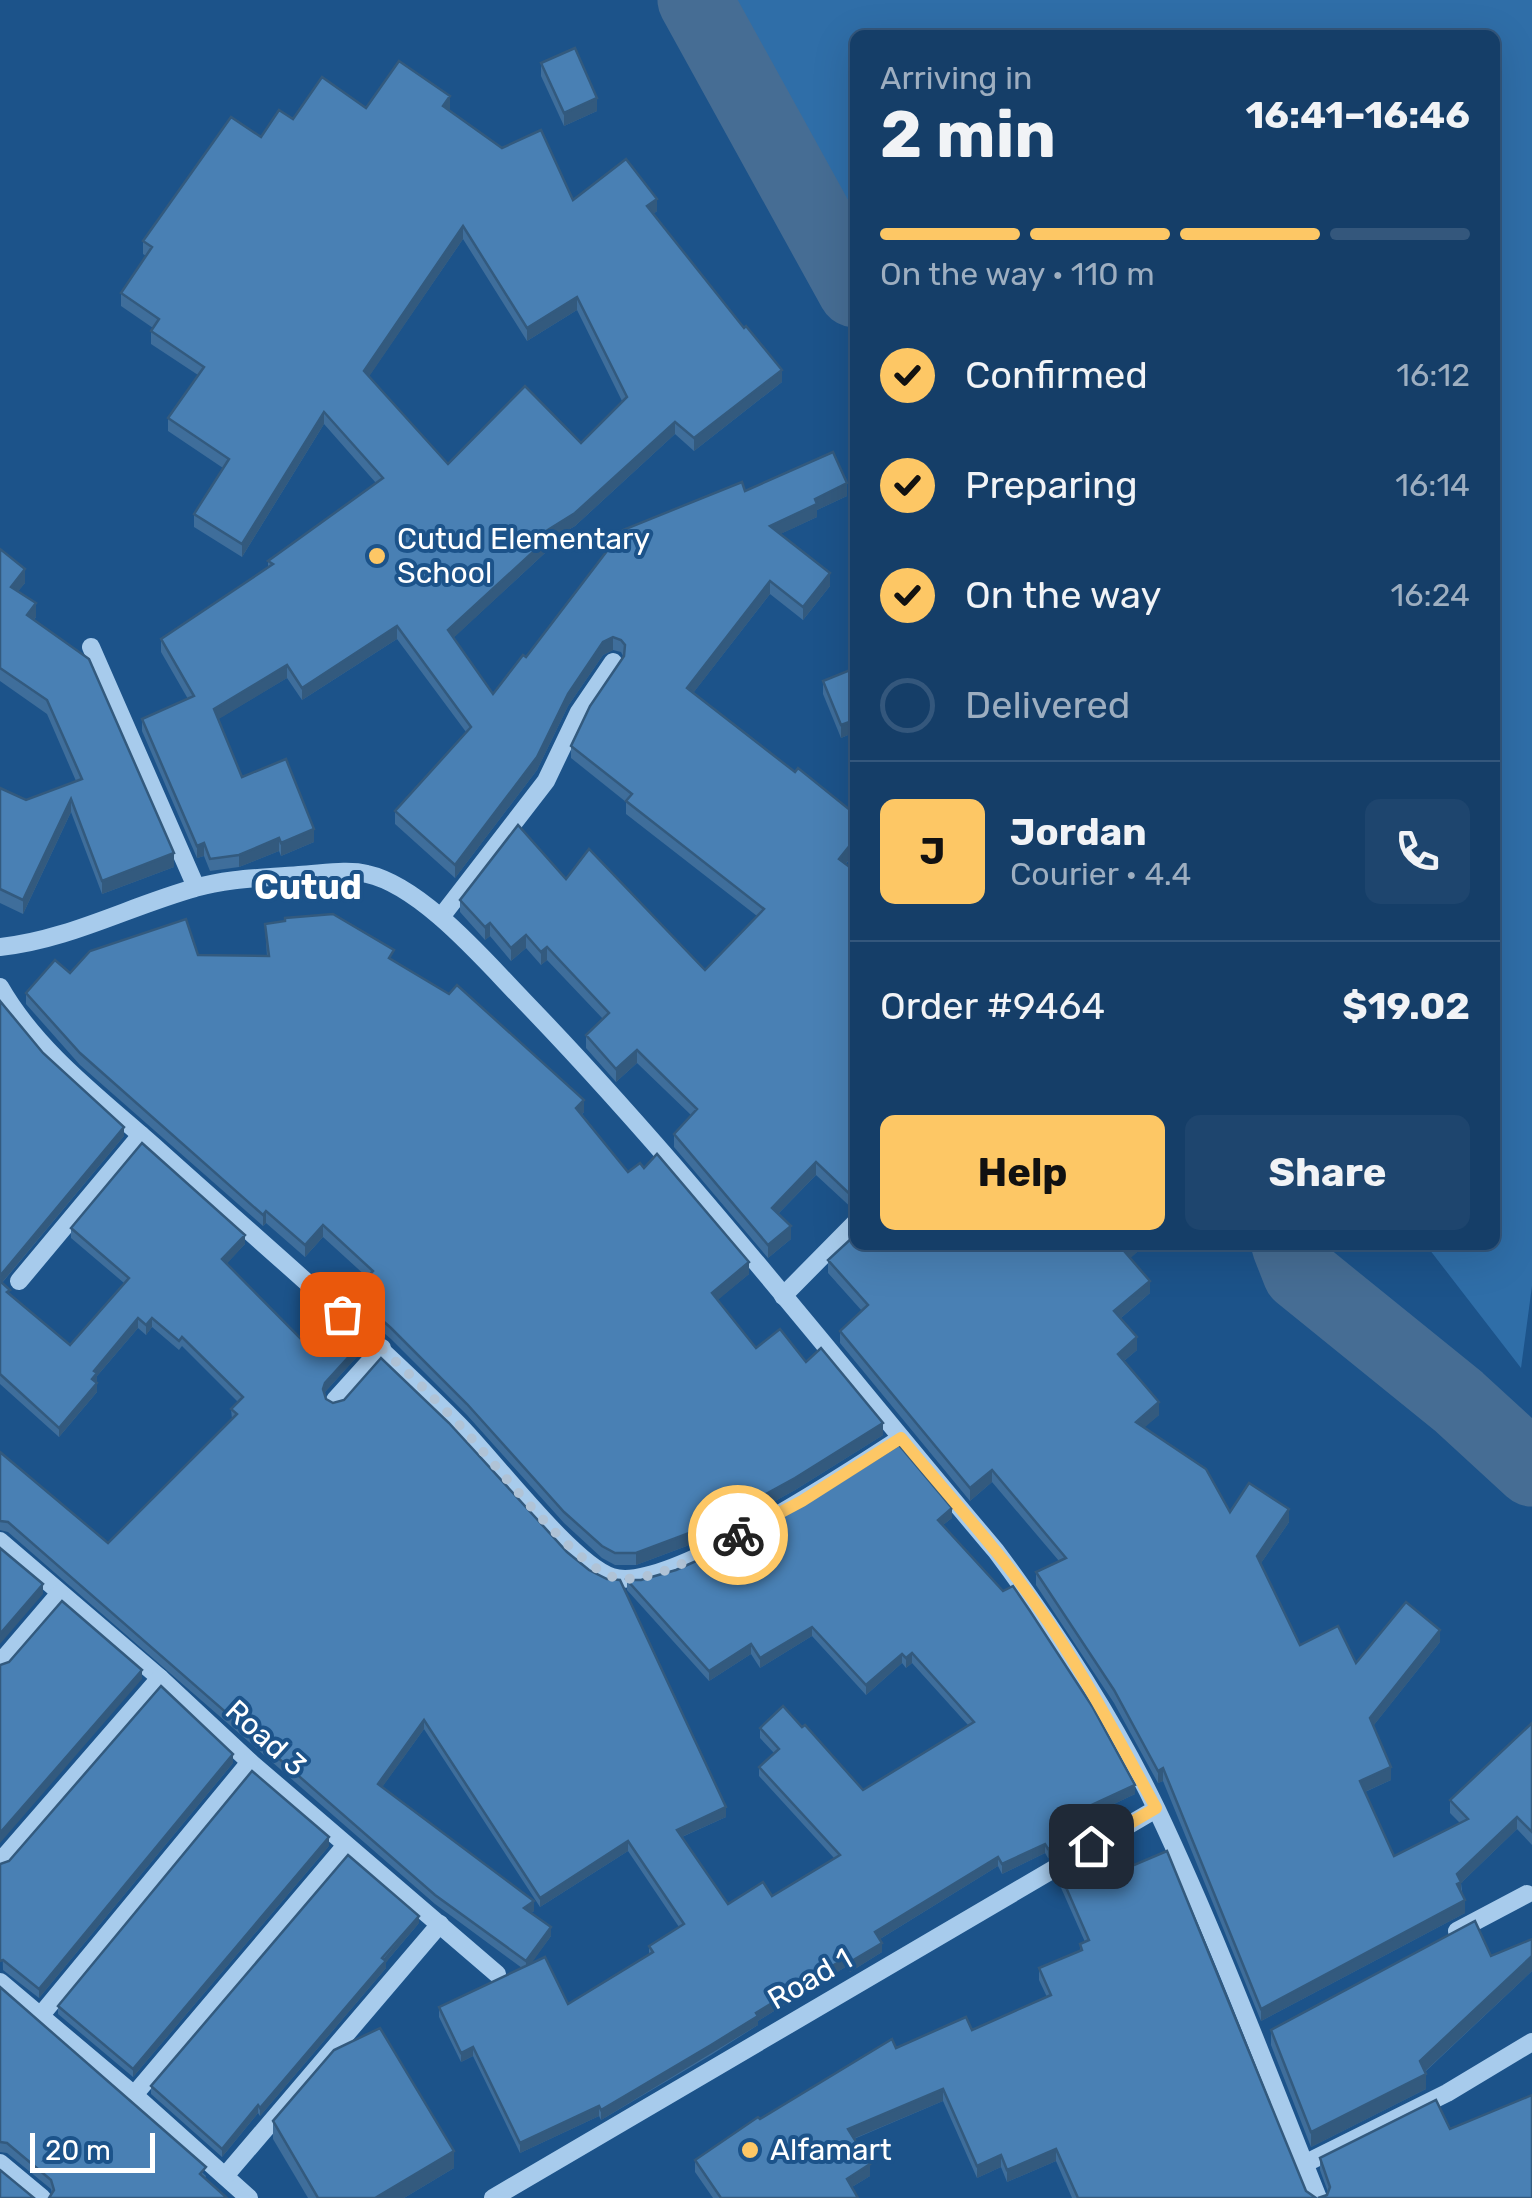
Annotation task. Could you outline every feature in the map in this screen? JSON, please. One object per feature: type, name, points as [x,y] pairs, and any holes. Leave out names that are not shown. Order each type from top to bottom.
[{"type":"street","points":[[91,647],[196,887]]},
{"type":"street","points":[[440,917],[546,781],[579,712],[613,662]]},
{"type":"street","points":[[0,947],[32,942],[196,887],[263,878],[368,874],[395,886],[440,917],[610,1090],[996,1551],[1048,1621],[1156,1808],[1265,2034],[1318,2198]]},
{"type":"street","points":[[0,988],[56,1058],[382,1348],[584,1561],[614,1578],[635,1579],[703,1554],[802,1501],[901,1438]]},
{"type":"street","points":[[18,1281],[141,1135]]},
{"type":"street","points":[[783,1296],[850,1228]]},
{"type":"street","points":[[336,1400],[382,1348]]},
{"type":"street","name":"Road 3","points":[[0,1542],[498,1974]]},
{"type":"street","points":[[0,1662],[59,1594]]},
{"type":"street","points":[[0,1862],[160,1678]]},
{"type":"street","points":[[41,2015],[250,1762]]},
{"type":"street","name":"Road 1","points":[[493,2198],[1156,1808]]},
{"type":"street","points":[[134,2094],[346,1845]]},
{"type":"street","points":[[1442,1939],[1527,1894]]},
{"type":"street","points":[[225,2176],[440,1924]]},
{"type":"street","points":[[0,1982],[134,2094],[249,2198]]},
{"type":"street","points":[[1304,2164],[1448,2093],[1532,2042]]},
{"type":"street","points":[[0,2163],[42,2198]]},
{"type":"shaded area","points":[[718,0],[1532,0],[1532,1286],[1521,1368],[1430,1250],[1500,1250],[1500,30],[850,30],[850,215]]},
{"type":"building","points":[[575,48],[597,98],[564,113],[541,63]]},
{"type":"building","points":[[399,61],[450,96],[443,106],[502,148],[541,130],[573,200],[626,159],[657,199],[647,206],[782,370],[694,438],[675,422],[575,513],[543,533],[546,540],[448,630],[493,694],[623,530],[742,482],[745,491],[833,452],[847,483],[815,499],[817,504],[770,526],[830,573],[803,607],[770,581],[687,688],[850,810],[850,845],[839,859],[850,867],[850,1194],[816,1162],[772,1208],[791,1226],[768,1245],[674,1134],[697,1109],[637,1050],[616,1069],[586,1035],[609,1013],[547,947],[541,952],[526,935],[511,948],[490,923],[485,927],[460,900],[518,825],[566,879],[589,849],[705,970],[764,909],[626,801],[632,794],[571,746],[590,706],[624,656],[625,645],[621,640],[613,637],[603,642],[568,694],[537,757],[455,865],[395,811],[471,727],[397,626],[302,688],[287,665],[214,709],[242,777],[286,759],[314,829],[281,843],[279,838],[239,855],[210,859],[204,843],[197,846],[142,719],[194,696],[161,639],[273,564],[268,561],[383,478],[324,412],[242,544],[194,514],[229,459],[168,418],[204,367],[151,331],[159,319],[121,293],[152,247],[143,241],[231,117],[261,137],[279,110],[293,119],[322,77],[366,108]],"holes":[[[463,226],[527,328],[577,297],[627,397],[581,443],[525,386],[448,464],[364,371]]]},
{"type":"building","points":[[0,549],[25,569],[11,587],[36,603],[27,615],[89,659],[174,853],[102,881],[71,799],[23,900],[0,889],[0,788],[26,800],[82,779],[47,700],[0,668]]},
{"type":"building","points":[[850,670],[850,722],[841,725],[823,681]]},
{"type":"building","points":[[333,914],[394,950],[389,958],[449,994],[457,985],[584,1100],[576,1108],[628,1172],[640,1163],[644,1168],[657,1154],[749,1262],[712,1293],[756,1348],[780,1329],[806,1362],[821,1348],[883,1423],[708,1526],[636,1553],[615,1553],[564,1512],[467,1404],[352,1294],[373,1271],[323,1225],[305,1245],[266,1211],[263,1215],[80,1053],[26,993],[55,960],[70,973],[90,951],[186,919],[198,955],[269,956],[265,924],[285,918]]},
{"type":"building","points":[[0,1001],[43,1053],[124,1127],[0,1276]]},
{"type":"building","points":[[142,1143],[245,1235],[222,1259],[300,1338],[312,1327],[318,1334],[335,1315],[363,1341],[325,1383],[326,1399],[333,1403],[344,1400],[381,1358],[449,1423],[567,1552],[589,1570],[607,1579],[620,1580],[726,1807],[677,1830],[728,1904],[763,1882],[772,1896],[840,1855],[759,1767],[779,1749],[760,1728],[783,1706],[863,1790],[974,1722],[912,1653],[906,1658],[902,1654],[866,1685],[812,1627],[760,1658],[751,1644],[709,1671],[627,1580],[676,1570],[719,1551],[899,1445],[952,1508],[938,1520],[1003,1591],[1013,1586],[1092,1706],[1135,1785],[1074,1813],[1081,1829],[1048,1849],[1045,1844],[1002,1864],[998,1857],[875,1932],[882,1943],[850,1962],[847,1957],[756,2013],[758,2016],[601,2110],[599,2106],[520,2143],[473,2047],[461,2053],[439,2007],[545,1957],[568,2004],[653,1952],[649,1946],[684,1924],[628,1841],[540,1898],[424,1720],[378,1784],[534,1901],[524,1908],[551,1927],[526,1961],[435,1895],[8,1522],[0,1521],[0,1452],[108,1543],[237,1414],[231,1409],[243,1397],[182,1337],[179,1341],[152,1318],[146,1325],[138,1318],[94,1371],[97,1373],[92,1379],[97,1383],[59,1428],[0,1374],[0,1281],[10,1290],[7,1292],[70,1345],[129,1278],[71,1228]]},
{"type":"building","points":[[850,1240],[850,1250],[1125,1250],[1150,1281],[1114,1311],[1137,1337],[1118,1354],[1159,1402],[1136,1422],[1206,1469],[1230,1512],[1249,1483],[1289,1509],[1257,1556],[1300,1645],[1338,1626],[1356,1663],[1406,1602],[1440,1630],[1370,1718],[1391,1767],[1360,1781],[1394,1856],[1468,1819],[1450,1800],[1532,1723],[1532,1832],[1517,1817],[1457,1874],[1465,1900],[1261,2009],[1163,1768],[1158,1771],[1114,1690],[1036,1572],[1066,1558],[992,1470],[970,1488],[840,1331],[868,1305],[828,1260]]},
{"type":"building","points":[[0,1548],[43,1584],[0,1634]]},
{"type":"building","points":[[62,1601],[142,1670],[0,1833],[0,1665],[9,1662]]},
{"type":"building","points":[[161,1686],[233,1754],[39,1989],[0,1961],[0,1864],[9,1861]]},
{"type":"building","points":[[252,1771],[329,1837],[133,2069],[58,2006]]},
{"type":"building","points":[[1092,1849],[1106,1877],[1167,1851],[1306,2191],[1316,2198],[1078,2198],[1056,2149],[1007,2170],[1001,2155],[977,2166],[943,2089],[848,2129],[870,2164],[847,2179],[858,2198],[721,2198],[695,2160],[758,2117],[892,2039],[896,2048],[966,2017],[972,2030],[1051,1995],[1039,1968],[1082,1950],[1080,1944],[1089,1940],[1058,1869]]},
{"type":"building","points":[[348,1855],[419,1916],[382,1958],[386,1961],[222,2149],[151,2086]]},
{"type":"building","points":[[1475,1921],[1491,1956],[1532,1939],[1532,1956],[1420,2061],[1426,2074],[1311,2132],[1271,2030]]},
{"type":"building","points":[[0,1987],[206,2167],[200,2174],[227,2198],[49,2198],[54,2190],[51,2180],[7,2143],[0,2142]]},
{"type":"building","points":[[380,2028],[454,2151],[375,2198],[318,2198],[273,2121],[334,2050]]},
{"type":"building","points":[[1532,2095],[1532,2198],[1318,2198],[1327,2195],[1330,2187],[1320,2158],[1436,2100],[1450,2129]]},
{"type":"building","points":[[0,2170],[34,2198],[0,2198]]},
{"type":"waterway","points":[[695,0],[850,281]]},
{"type":"waterway","points":[[1291,1250],[1300,1273],[1458,1401],[1532,1469]]},
{"type":"way so far","points":[[342,1314],[462,1428],[584,1561],[614,1578],[635,1579],[663,1570],[738,1535]]},
{"type":"place","name":"Cutud Elementary School","points":[[377,556]]},
{"type":"place","name":"Alfamart","points":[[750,2150]]},
{"type":"district","name":"Cutud","points":[[308,887]]},
{"type":"route","points":[[738,1535],[802,1501],[901,1438],[996,1551],[1048,1621],[1156,1808],[1091,1846]]}]
